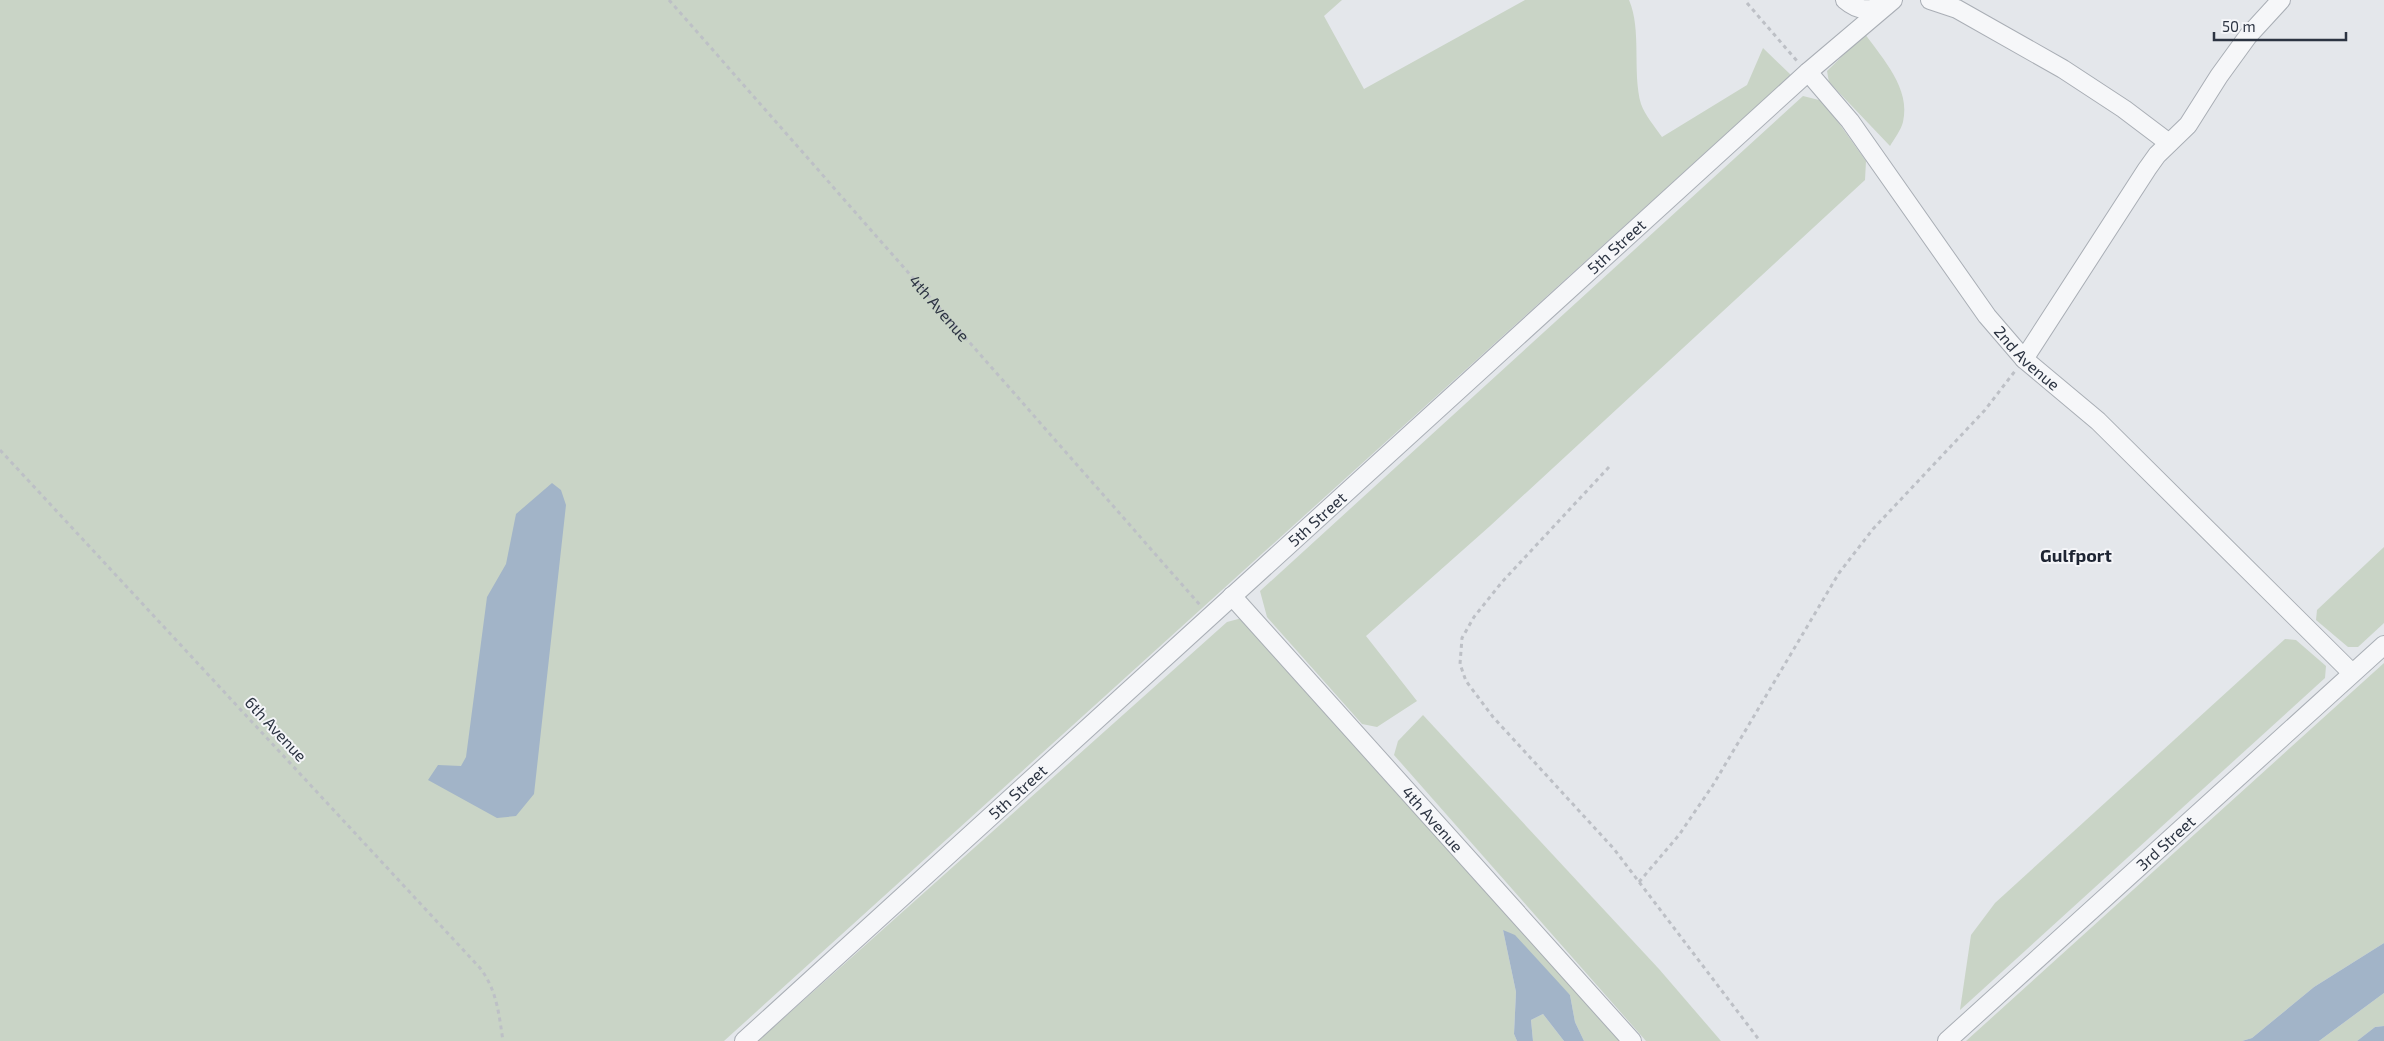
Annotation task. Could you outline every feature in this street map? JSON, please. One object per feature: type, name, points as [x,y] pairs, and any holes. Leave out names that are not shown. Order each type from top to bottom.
[{"type":"street","points":[[1845,0],[1861,10],[1872,10],[1894,1]]},
{"type":"street","points":[[1930,0],[1957,9],[2063,69],[2124,109],[2169,143]]},
{"type":"street","points":[[2024,359],[2141,178],[2169,143],[2188,126],[2219,76],[2248,36],[2281,0]]},
{"type":"street","name":"5th Street","points":[[744,1041],[1808,72],[1894,1]]},
{"type":"street","name":"2nd Avenue","points":[[1808,72],[1850,121],[1976,300],[2024,359],[2098,421],[2352,673]]},
{"type":"street","name":"4th Avenue","points":[[1232,596],[1632,1041]]},
{"type":"street","name":"3rd Street","points":[[1947,1041],[2384,644]]},
{"type":"path","name":"4th Avenue","points":[[669,0],[1210,617]]},
{"type":"path","points":[[1747,3],[1808,72]]},
{"type":"path","points":[[1638,882],[1679,836],[1713,785],[1840,574],[1873,529],[1985,410],[2024,359]]},
{"type":"path","name":"6th Avenue","points":[[0,450],[480,968],[488,979],[496,998],[503,1041]]},
{"type":"path","points":[[1609,467],[1514,569],[1474,617],[1462,638],[1460,664],[1466,680],[1492,717],[1614,849],[1760,1041]]},
{"type":"green space","points":[[0,0],[1342,0],[1324,16],[1364,89],[1525,0],[1629,0],[1635,24],[1638,92],[1641,104],[1662,137],[1747,85],[1763,48],[1791,75],[724,1041],[0,1041]]},
{"type":"green space","points":[[1865,34],[1894,75],[1903,98],[1903,122],[1890,146],[1829,82],[1827,71]]},
{"type":"green space","points":[[1803,96],[1823,101],[1866,161],[1865,180],[1490,526],[1366,636],[1417,701],[1377,727],[1362,724],[1267,617],[1260,591]]},
{"type":"green space","points":[[2384,547],[2384,623],[2358,647],[2348,647],[2316,620],[2317,610]]},
{"type":"green space","points":[[1242,618],[1621,1041],[1584,1041],[1575,1022],[1570,995],[1503,930],[1516,992],[1514,1034],[1517,1041],[758,1041],[1227,622]]},
{"type":"green space","points":[[2285,639],[2296,640],[2326,666],[2325,678],[1960,1010],[1971,935],[1995,903]]},
{"type":"green space","points":[[2384,663],[2384,943],[2314,987],[2252,1038],[2242,1041],[1966,1041]]},
{"type":"green space","points":[[1423,715],[1659,969],[1721,1041],[1646,1041],[1394,755],[1398,741]]},
{"type":"green space","points":[[2384,993],[2384,1026],[2375,1027],[2357,1041],[2319,1041]]},
{"type":"green space","points":[[1543,1014],[1564,1041],[1533,1041],[1531,1020]]},
{"type":"water","points":[[552,483],[561,490],[566,505],[534,794],[516,816],[497,818],[428,780],[438,765],[461,766],[466,757],[487,597],[506,564],[516,514]]},
{"type":"water","points":[[1503,930],[1515,935],[1570,995],[1575,1022],[1584,1041],[1564,1041],[1543,1014],[1531,1020],[1533,1041],[1517,1041],[1514,1034],[1516,992]]},
{"type":"water","points":[[2384,943],[2384,993],[2319,1041],[2242,1041],[2252,1038],[2314,987]]},
{"type":"water","points":[[2384,1026],[2384,1041],[2357,1041],[2375,1027]]},
{"type":"district","name":"Gulfport","points":[[2076,556]]}]
